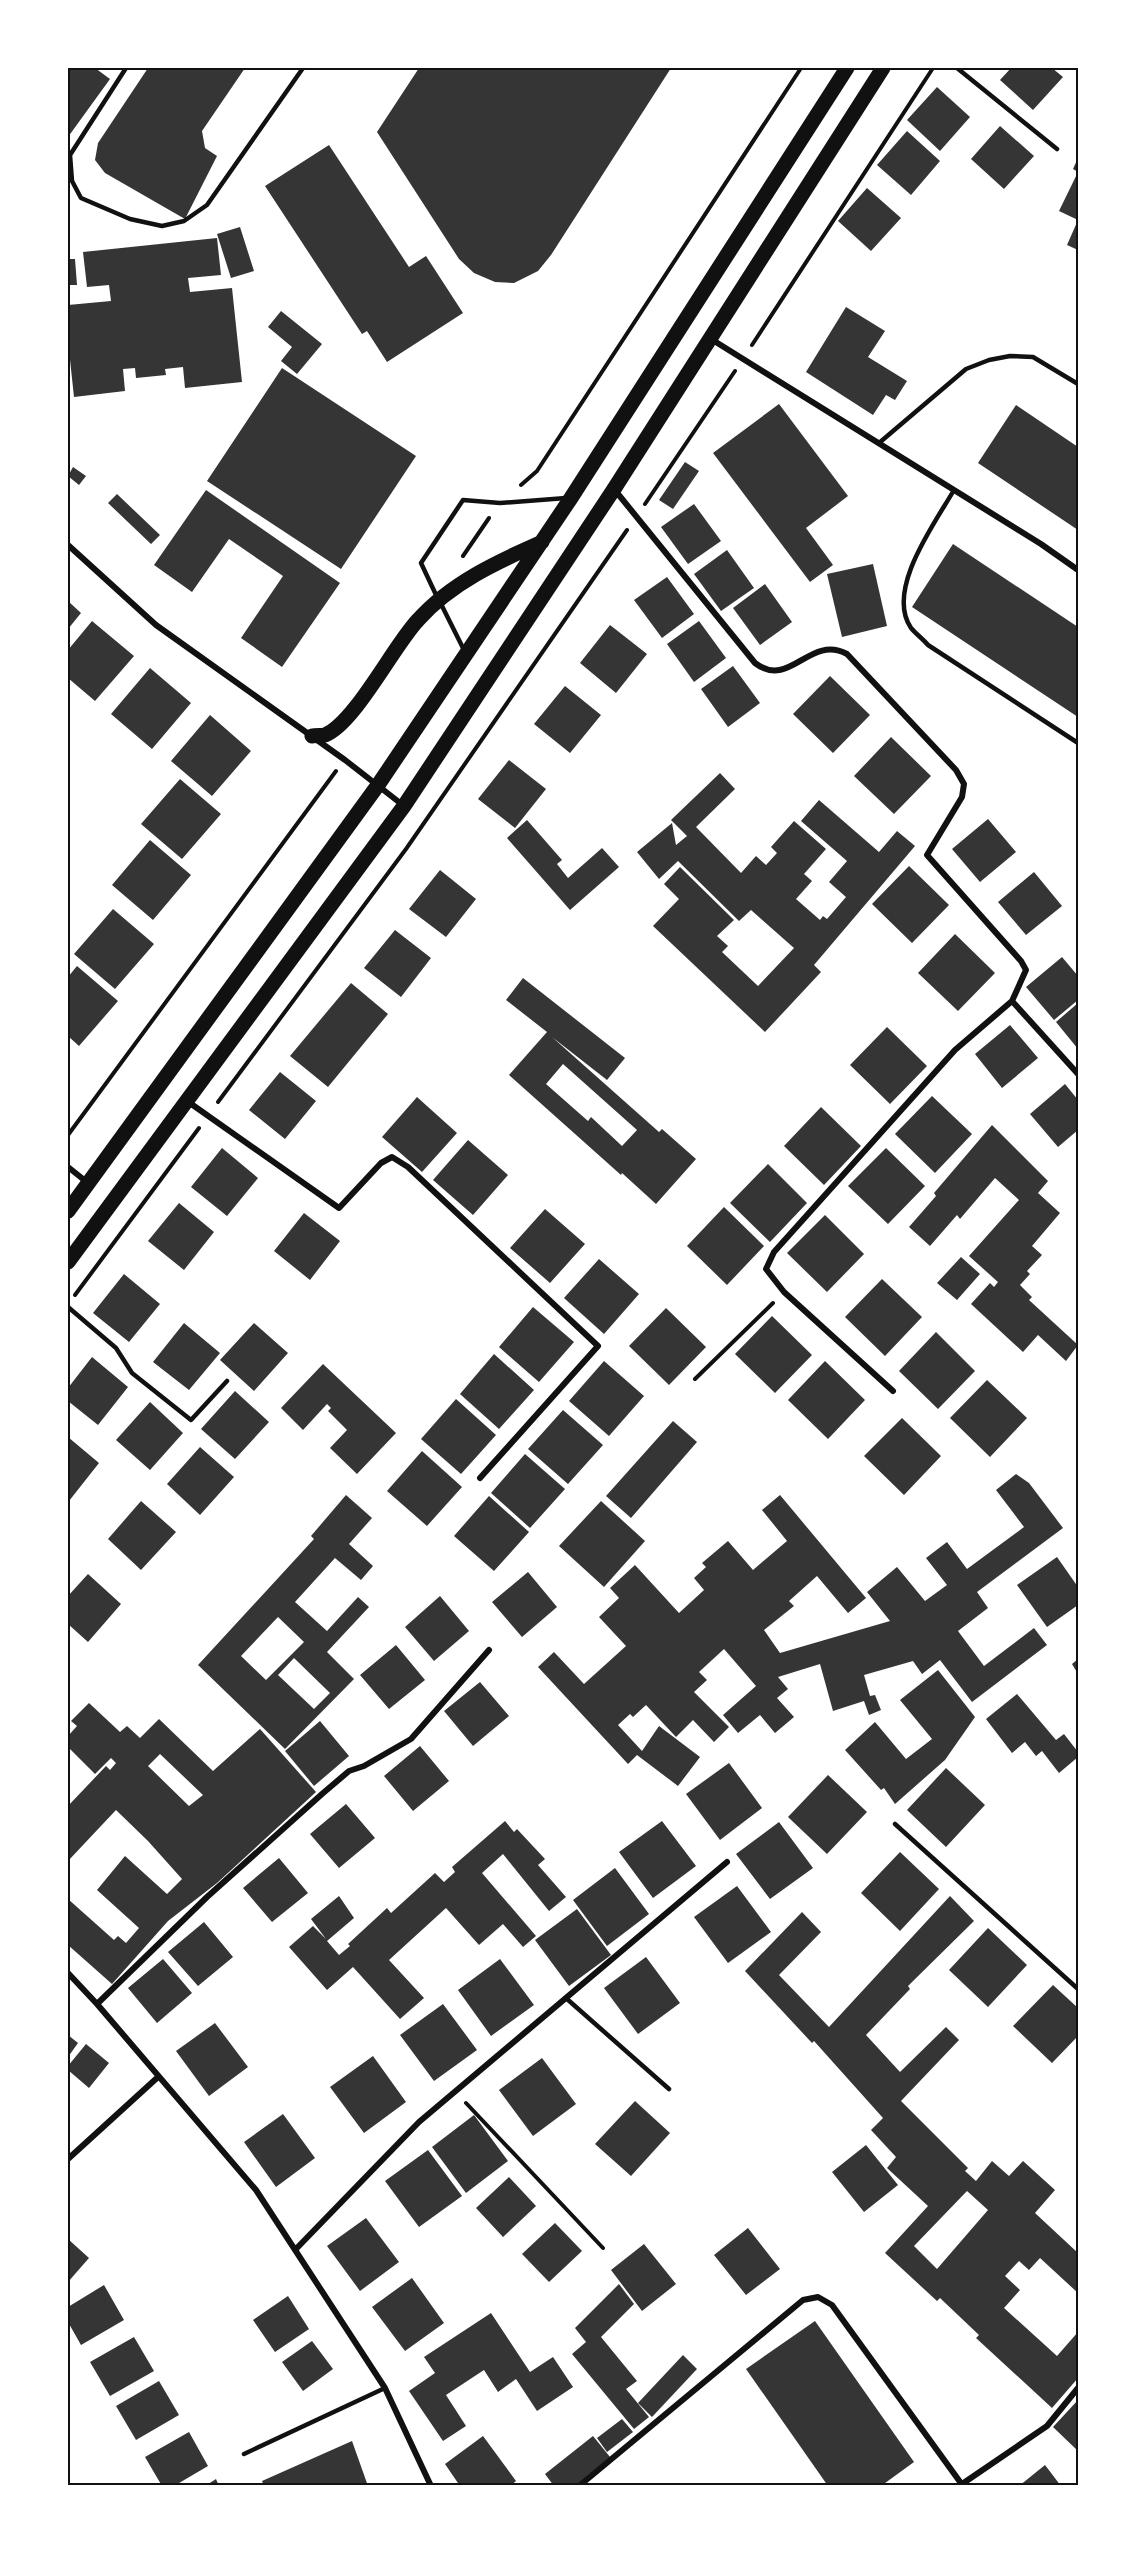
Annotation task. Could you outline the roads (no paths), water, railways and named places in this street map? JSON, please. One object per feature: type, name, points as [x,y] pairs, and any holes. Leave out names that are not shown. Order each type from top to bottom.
[{"type":"main road","points":[[68,1211],[378,785],[467,655],[571,498],[847,68]]},
{"type":"main road","points":[[68,1262],[185,1100],[404,806],[614,489],[883,68]]},
{"type":"main road","points":[[312,736],[325,735],[350,714],[417,620],[439,601],[476,573],[542,542]]},
{"type":"street","points":[[710,338],[1078,570]]},
{"type":"street","points":[[614,489],[755,663],[765,671],[778,672],[824,649],[836,648],[848,654],[957,770],[964,784],[962,797],[927,855],[1021,961],[1026,970],[1012,1001],[955,1050],[774,1252],[766,1269],[784,1292],[893,1391]]},
{"type":"street","points":[[68,545],[156,625],[312,736],[404,806]]},
{"type":"street","points":[[1012,1001],[1078,1074]]},
{"type":"street","points":[[185,1100],[339,1208],[349,1201],[381,1163],[392,1157],[408,1167],[598,1346],[480,1478]]},
{"type":"street","points":[[68,1167],[88,1184]]},
{"type":"street","points":[[97,2004],[207,1897],[322,1794],[350,1771],[364,1766],[411,1739],[489,1650]]},
{"type":"street","points":[[295,2250],[419,2121],[567,1999],[727,1862]]},
{"type":"street","points":[[68,1973],[256,2190],[385,2388],[431,2486]]},
{"type":"street","points":[[68,2159],[158,2077]]},
{"type":"street","points":[[579,2486],[803,2300],[818,2297],[832,2305],[962,2485],[1047,2426],[1078,2388]]},
{"type":"lane","points":[[126,68],[70,155],[72,180],[81,198],[130,219],[162,226],[184,222],[207,204],[303,68]]},
{"type":"lane","points":[[957,68],[1057,148]]},
{"type":"lane","points":[[879,443],[966,369],[989,360],[1010,356],[1033,357],[1078,384]]},
{"type":"lane","points":[[954,490],[910,566],[903,597],[910,626],[928,645],[1078,743]]},
{"type":"lane","points":[[467,655],[421,563],[463,500],[500,503],[571,498]]},
{"type":"lane","points":[[68,1307],[116,1348],[132,1373],[191,1420],[227,1381]]},
{"type":"lane","points":[[895,1824],[1078,1989]]},
{"type":"lane","points":[[567,1999],[669,2089]]},
{"type":"lane","points":[[244,2454],[385,2388]]}]
